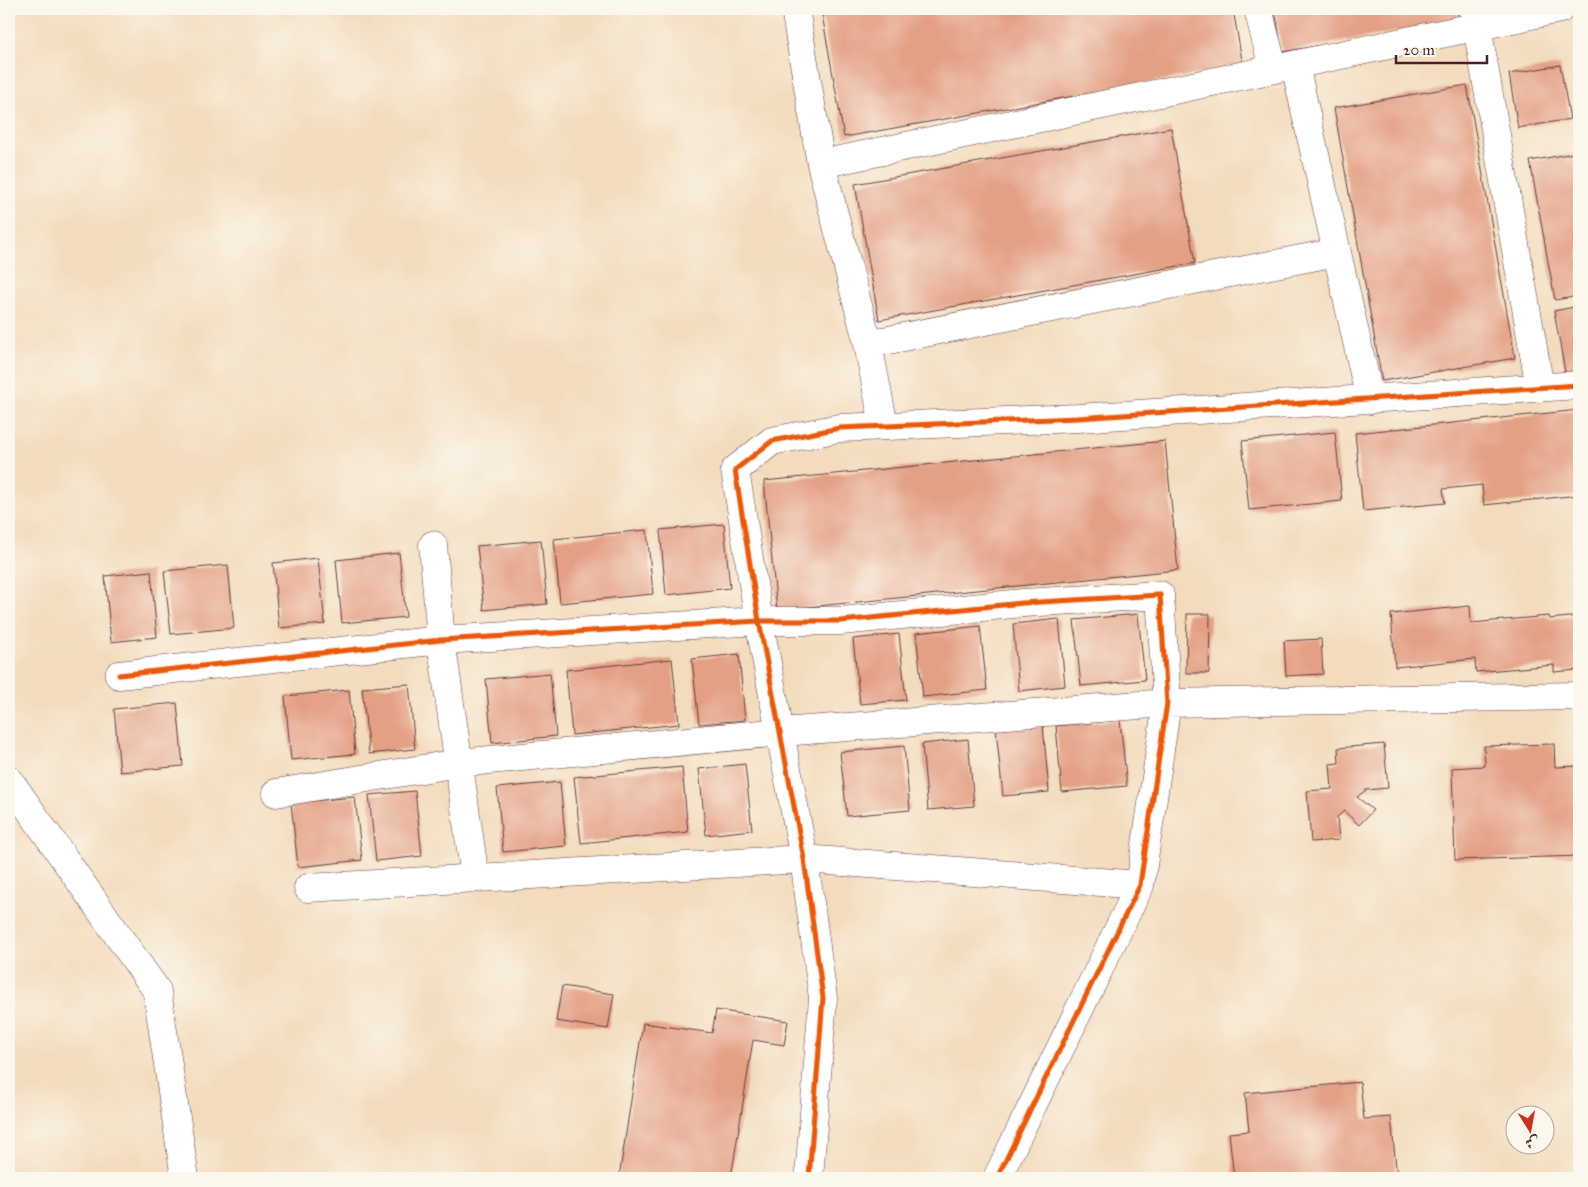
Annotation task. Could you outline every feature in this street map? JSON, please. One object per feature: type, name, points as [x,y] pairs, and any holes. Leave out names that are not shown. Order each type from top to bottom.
[{"type":"street","points":[[795,9],[821,164],[868,344],[884,426]]},
{"type":"street","points":[[1258,9],[1284,66],[1337,252],[1370,400]]},
{"type":"street","points":[[821,164],[1284,66],[1476,17],[1560,9]]},
{"type":"street","points":[[1476,17],[1540,388]]},
{"type":"street","points":[[868,344],[1337,252]]},
{"type":"street","points":[[809,1178],[823,998],[804,859],[759,621],[735,470],[772,441],[840,428],[1078,418],[1579,385]]},
{"type":"street","points":[[433,544],[441,640],[475,878]]},
{"type":"street","points":[[119,675],[441,640],[759,621],[840,621],[1023,602],[1160,595],[1167,703],[1140,885],[996,1178]]},
{"type":"street","points":[[276,793],[459,762],[781,732],[1167,703],[1579,696]]},
{"type":"street","points":[[9,780],[157,991],[185,1178]]},
{"type":"street","points":[[308,888],[804,859],[1140,885]]},
{"type":"building","points":[[821,9],[1233,9],[1243,66],[844,137]]},
{"type":"building","points":[[1275,9],[1457,9],[1459,21],[1282,52]]},
{"type":"building","points":[[1560,65],[1570,119],[1518,128],[1509,74]]},
{"type":"building","points":[[1467,85],[1515,358],[1382,381],[1334,108]]},
{"type":"building","points":[[1171,128],[1195,263],[879,320],[855,184]]},
{"type":"building","points":[[1579,152],[1579,296],[1555,300],[1530,161]]},
{"type":"building","points":[[1579,306],[1579,370],[1565,372],[1554,311]]},
{"type":"building","points":[[1579,410],[1579,495],[1484,505],[1482,485],[1443,489],[1445,503],[1363,511],[1355,433]]},
{"type":"building","points":[[1335,432],[1342,501],[1249,510],[1242,441]]},
{"type":"building","points":[[1165,441],[1178,570],[777,610],[764,481]]},
{"type":"building","points":[[724,524],[730,588],[666,595],[660,530]]},
{"type":"building","points":[[647,530],[653,594],[560,603],[554,539]]},
{"type":"building","points":[[541,540],[547,604],[484,610],[477,546]]},
{"type":"building","points":[[399,553],[406,617],[342,623],[336,560]]},
{"type":"building","points":[[318,558],[325,624],[279,628],[273,563]]},
{"type":"building","points":[[228,565],[234,628],[171,634],[164,571]]},
{"type":"building","points":[[151,571],[157,637],[111,642],[105,576]]},
{"type":"building","points":[[1470,606],[1471,623],[1549,616],[1550,619],[1579,616],[1579,670],[1554,672],[1554,665],[1476,672],[1475,659],[1395,667],[1391,614]]},
{"type":"building","points":[[1138,614],[1145,680],[1081,686],[1074,620]]},
{"type":"building","points":[[1187,614],[1210,614],[1209,673],[1186,673]]},
{"type":"building","points":[[1059,619],[1065,686],[1019,691],[1013,624]]},
{"type":"building","points":[[980,626],[987,690],[923,697],[916,633]]},
{"type":"building","points":[[899,634],[906,700],[860,704],[853,639]]},
{"type":"building","points":[[1321,639],[1323,674],[1286,676],[1284,641]]},
{"type":"building","points":[[739,654],[745,720],[699,724],[692,659]]},
{"type":"building","points":[[672,659],[679,724],[572,735],[566,670]]},
{"type":"building","points":[[550,673],[556,736],[492,743],[486,679]]},
{"type":"building","points":[[409,684],[415,749],[369,754],[362,688]]},
{"type":"building","points":[[349,690],[355,754],[291,760],[285,696]]},
{"type":"building","points":[[177,703],[183,766],[120,772],[114,709]]},
{"type":"building","points":[[1120,720],[1127,786],[1062,792],[1056,726]]},
{"type":"building","points":[[1043,725],[1049,792],[1003,796],[996,730]]},
{"type":"building","points":[[968,739],[974,806],[928,810],[922,744]]},
{"type":"building","points":[[1384,744],[1388,788],[1366,790],[1357,797],[1373,810],[1359,825],[1344,811],[1337,817],[1339,840],[1311,842],[1307,791],[1332,789],[1330,764],[1339,763],[1338,748]]},
{"type":"building","points":[[1554,744],[1555,767],[1579,766],[1579,856],[1455,860],[1452,768],[1485,766],[1484,746]]},
{"type":"building","points":[[904,746],[910,810],[847,816],[840,752]]},
{"type":"building","points":[[745,764],[752,830],[706,835],[699,769]]},
{"type":"building","points":[[682,767],[688,832],[581,843],[574,777]]},
{"type":"building","points":[[560,782],[566,846],[503,852],[497,788]]},
{"type":"building","points":[[415,791],[422,856],[376,861],[369,795]]},
{"type":"building","points":[[355,797],[362,860],[298,867],[291,803]]},
{"type":"building","points":[[562,986],[614,994],[608,1029],[556,1021]]},
{"type":"building","points":[[716,1010],[788,1021],[784,1045],[753,1040],[731,1178],[619,1178],[643,1023],[712,1033]]},
{"type":"building","points":[[1360,1082],[1364,1119],[1391,1117],[1397,1178],[1234,1178],[1229,1133],[1249,1131],[1245,1093]]},
{"type":"cycle path","points":[[809,1178],[823,998],[804,859],[759,621],[735,470],[772,441],[840,428],[1078,418],[1579,385]]},
{"type":"cycle path","points":[[119,675],[441,640],[759,621],[841,621],[1023,603],[1160,595],[1167,703],[1140,885],[997,1178]]}]
